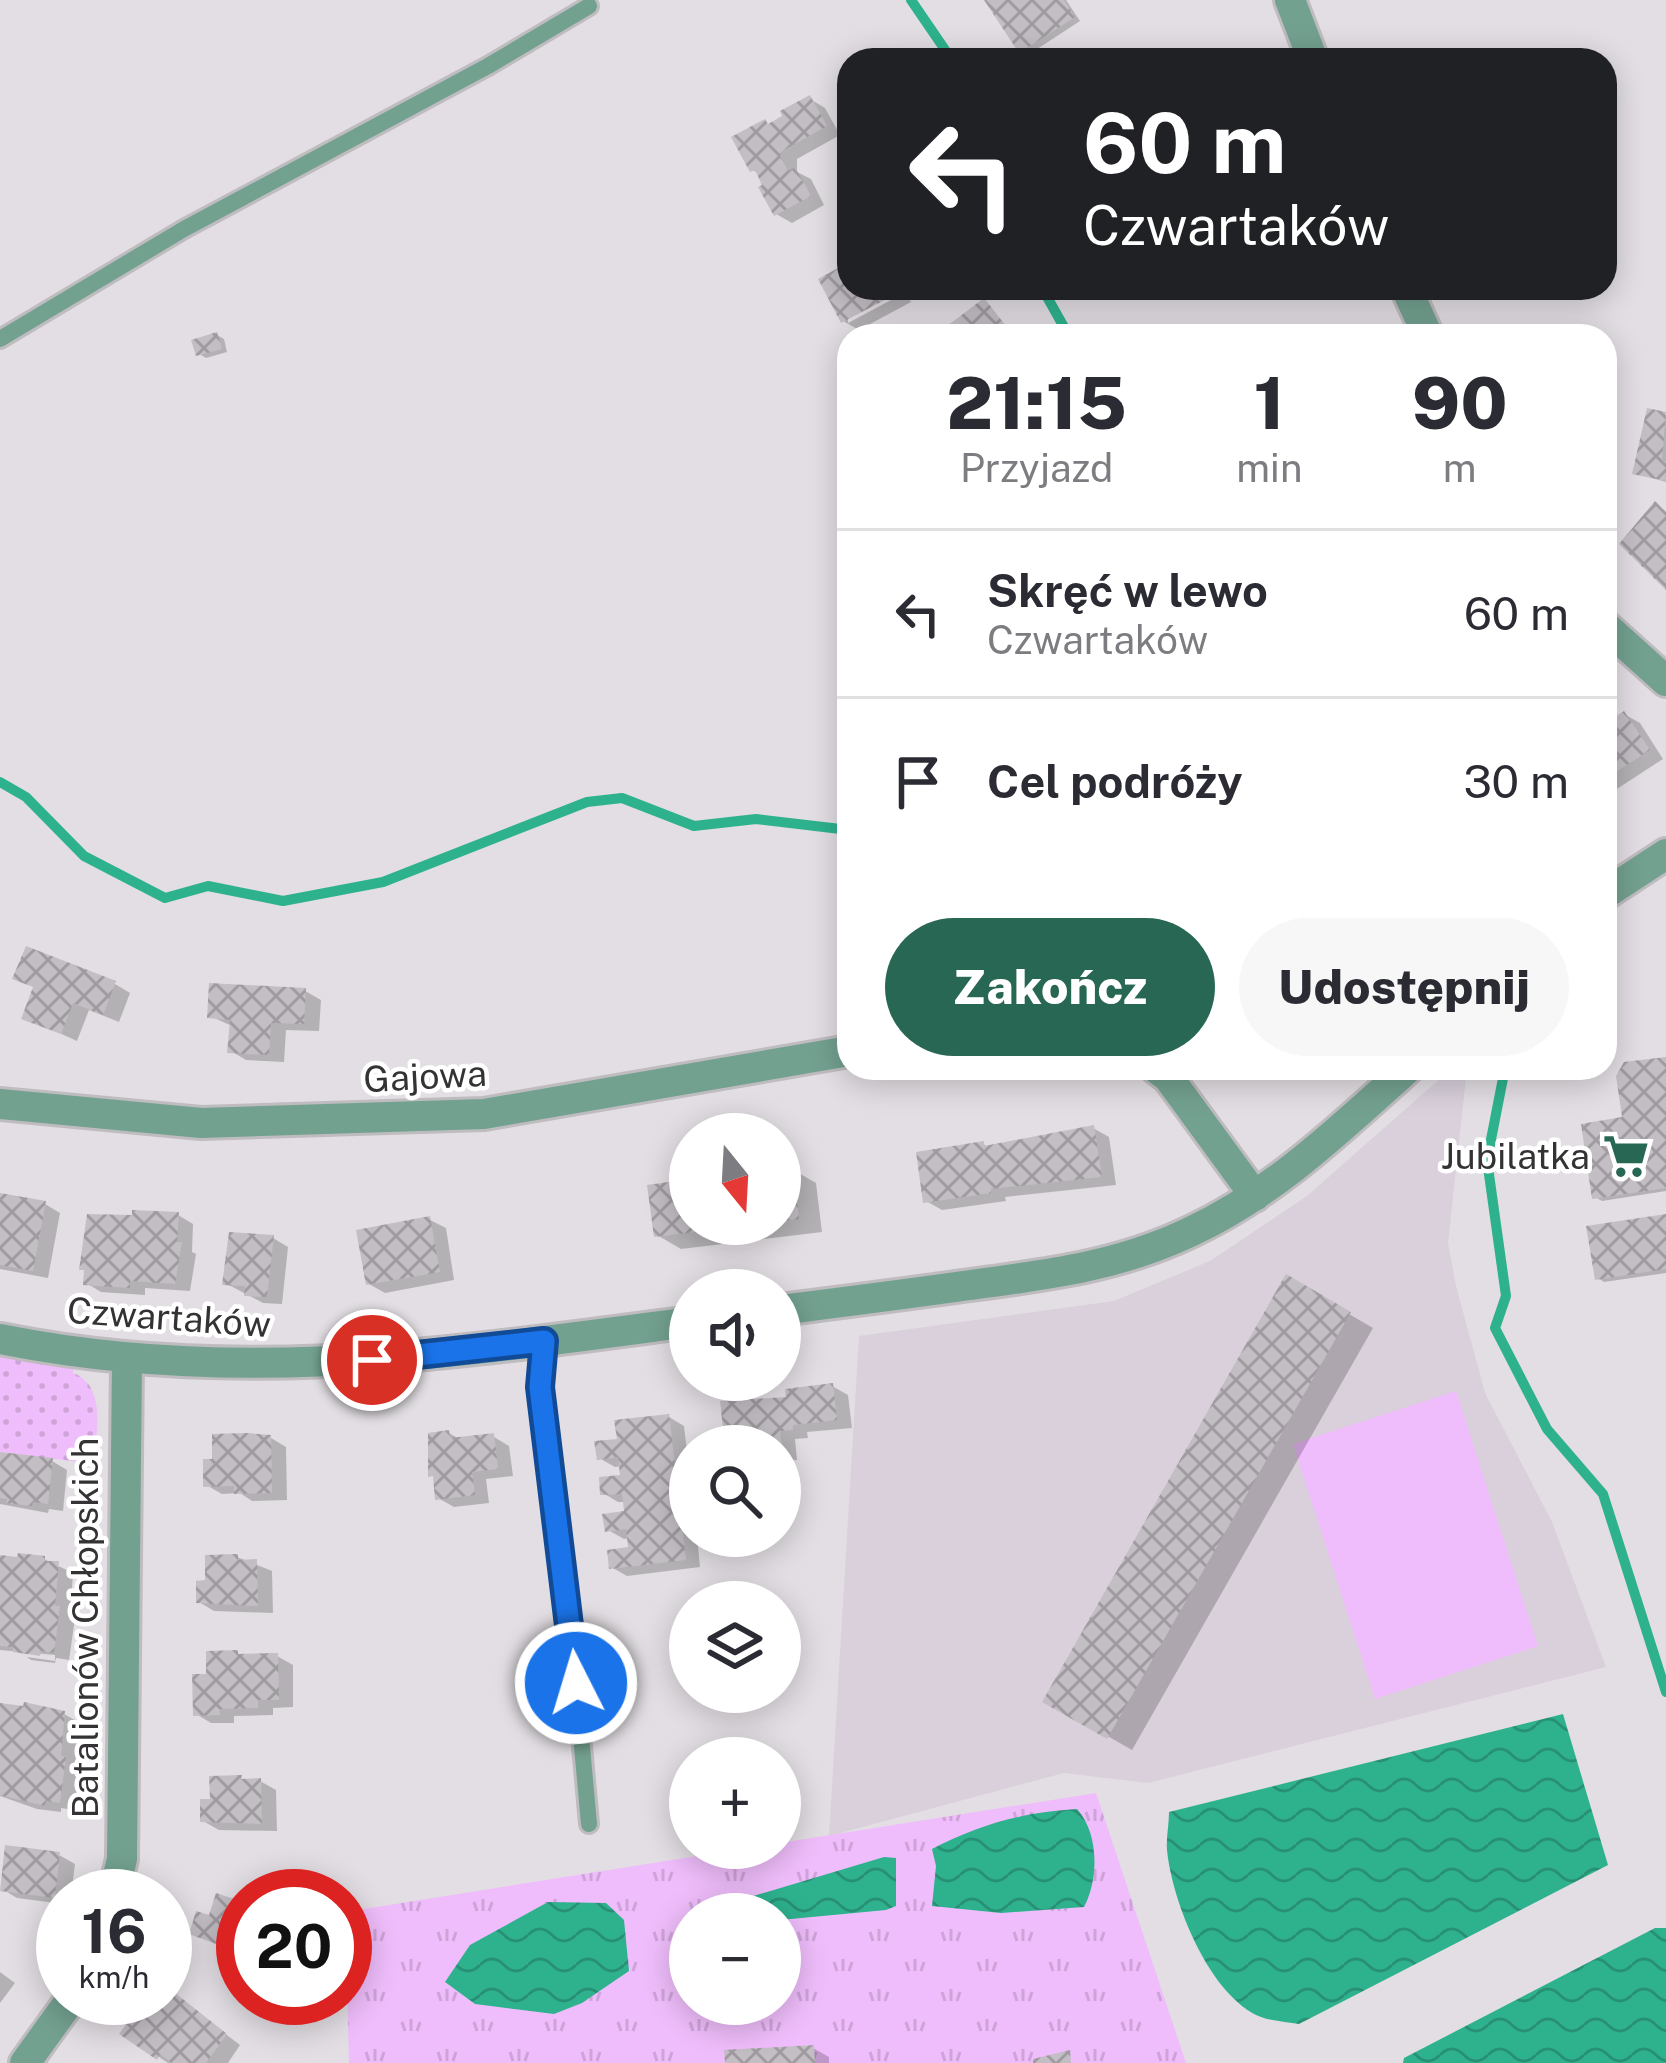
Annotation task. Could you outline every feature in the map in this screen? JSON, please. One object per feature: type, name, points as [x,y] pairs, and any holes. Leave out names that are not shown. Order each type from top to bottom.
[{"type":"street","points":[[1290,0],[1308,48]]},
{"type":"street","points":[[1617,637],[1666,681]]},
{"type":"street","points":[[1617,886],[1666,854]]},
{"type":"street","name":"Gajowa","points":[[0,1104],[201,1123],[484,1114],[837,1054]]},
{"type":"street","points":[[1170,1080],[1255,1196]]},
{"type":"street","points":[[801,1307],[1086,1270],[1191,1232],[1255,1196],[1395,1080]]},
{"type":"street","name":"Czwartaków","points":[[0,1340],[127,1359],[289,1365],[414,1358],[669,1325]]},
{"type":"street","name":"Batalionów Chłopskich","points":[[120,1869],[127,1359]]},
{"type":"street","points":[[25,2063],[52,2025]]},
{"type":"lane","points":[[0,339],[184,229],[488,66],[589,6]]},
{"type":"lane","points":[[544,1341],[540,1387],[572,1636],[589,1824]]},
{"type":"shaded area","points":[[1438,1080],[1466,1080],[1448,1243],[1456,1286],[1485,1393],[1552,1522],[1606,1667],[1148,1783],[1064,1773],[829,1836],[859,1336],[1114,1301],[1210,1261],[1307,1196]]},
{"type":"green space","points":[[0,1353],[74,1362],[73,1373],[84,1379],[95,1400],[95,1464],[0,1452]]},
{"type":"green space","points":[[1456,1391],[1538,1646],[1375,1699],[1293,1444]]},
{"type":"green space","points":[[1096,1793],[1186,2063],[349,2063],[348,2025],[372,2025],[372,1908],[669,1861],[669,1869],[801,1869],[801,1840]]},
{"type":"water","points":[[1563,1714],[1608,1865],[1299,2024],[1261,2017],[1226,1990],[1185,1920],[1170,1871],[1169,1812]]},
{"type":"water","points":[[1077,1809],[1089,1830],[1094,1856],[1084,1907],[1001,1913],[932,1906],[936,1866],[932,1849],[1003,1821]]},
{"type":"water","points":[[884,1857],[896,1858],[896,1906],[886,1910],[801,1918],[801,1893],[763,1893]]},
{"type":"water","points":[[548,1902],[606,1903],[624,1920],[629,1971],[582,2003],[554,2014],[475,2004],[445,1982],[470,1945]]},
{"type":"water","points":[[1655,1928],[1666,1928],[1666,2063],[1403,2063],[1404,2058]]},
{"type":"building","points":[[984,0],[1064,0],[1075,17],[1027,48],[1016,48]]},
{"type":"building","points":[[810,95],[827,126],[780,156],[788,171],[795,167],[811,196],[774,216],[758,187],[762,185],[755,170],[750,172],[731,137],[765,119],[768,124],[782,116],[780,111]]},
{"type":"building","points":[[837,269],[837,300],[885,300],[841,323],[818,279]]},
{"type":"building","points":[[986,300],[1004,324],[950,324]]},
{"type":"building","points":[[217,332],[222,349],[196,356],[191,340]]},
{"type":"building","points":[[1647,408],[1666,412],[1662,461],[1666,462],[1666,481],[1632,474]]},
{"type":"building","points":[[1655,501],[1666,512],[1666,590],[1619,544]]},
{"type":"building","points":[[1624,711],[1650,750],[1617,771],[1617,715]]},
{"type":"building","points":[[26,946],[116,981],[103,1015],[73,1003],[61,1034],[21,1019],[33,987],[12,979]]},
{"type":"building","points":[[209,983],[306,988],[304,1024],[271,1023],[269,1055],[227,1053],[230,1020],[207,1018]]},
{"type":"building","name":"Jubilatka","points":[[1666,1057],[1666,1188],[1592,1199],[1581,1124],[1622,1117],[1617,1080],[1624,1062]]},
{"type":"building","points":[[1094,1125],[1102,1177],[991,1189],[991,1193],[923,1203],[916,1152],[984,1141],[984,1146]]},
{"type":"building","points":[[669,1182],[669,1235],[654,1237],[647,1185]]},
{"type":"building","points":[[0,1193],[46,1201],[33,1271],[0,1265]]},
{"type":"building","points":[[132,1210],[179,1212],[177,1242],[182,1242],[175,1284],[83,1285],[84,1270],[79,1270],[87,1214],[132,1215]]},
{"type":"building","points":[[1666,1214],[1666,1269],[1595,1280],[1586,1226]]},
{"type":"building","points":[[430,1216],[440,1272],[366,1285],[356,1230]]},
{"type":"building","points":[[229,1232],[274,1235],[267,1297],[244,1296],[245,1286],[222,1285]]},
{"type":"building","points":[[1286,1274],[1351,1312],[1107,1739],[1042,1702]]},
{"type":"building","points":[[833,1383],[837,1420],[723,1425],[720,1401],[801,1401],[801,1387]]},
{"type":"building","points":[[669,1414],[669,1557],[686,1560],[609,1569],[607,1550],[628,1547],[626,1529],[605,1532],[602,1514],[624,1511],[622,1494],[600,1495],[599,1477],[620,1475],[618,1457],[597,1460],[594,1441],[617,1439],[614,1420]]},
{"type":"building","points":[[449,1430],[450,1438],[494,1433],[498,1469],[472,1472],[475,1495],[435,1500],[433,1476],[428,1477],[428,1433]]},
{"type":"building","points":[[212,1434],[271,1435],[272,1493],[234,1494],[234,1486],[203,1487],[203,1459],[212,1459]]},
{"type":"building","points":[[0,1452],[53,1458],[48,1504],[6,1503],[7,1499],[0,1498]]},
{"type":"building","points":[[18,1553],[59,1561],[54,1653],[41,1651],[40,1656],[0,1646],[0,1555],[17,1557]]},
{"type":"building","points":[[238,1554],[238,1560],[257,1559],[258,1606],[196,1603],[196,1581],[205,1580],[205,1555]]},
{"type":"building","points":[[238,1650],[238,1654],[278,1653],[279,1700],[258,1700],[258,1708],[220,1709],[220,1715],[193,1716],[192,1674],[206,1674],[206,1651]]},
{"type":"building","points":[[24,1702],[65,1711],[60,1803],[46,1801],[45,1806],[0,1795],[0,1703],[23,1706]]},
{"type":"building","points":[[242,1775],[241,1779],[261,1778],[262,1824],[200,1822],[200,1799],[210,1799],[209,1776]]},
{"type":"building","points":[[5,1845],[60,1852],[58,1869],[36,1869],[36,1896],[0,1891]]},
{"type":"building","points":[[216,1893],[216,1944],[192,1935],[196,1911],[209,1915]]},
{"type":"building","points":[[192,2006],[227,2034],[206,2063],[172,2063],[160,2054],[157,2060],[119,2034],[126,2025],[192,2025]]},
{"type":"building","points":[[814,2045],[815,2063],[725,2063],[724,2050]]},
{"type":"building","points":[[1070,2050],[1071,2063],[1033,2063],[1033,2059]]},
{"type":"waterway","points":[[911,0],[944,48]]},
{"type":"waterway","points":[[1049,300],[1062,324]]},
{"type":"waterway","points":[[0,782],[26,797],[84,856],[165,898],[208,886],[283,901],[383,882],[587,802],[622,798],[694,826],[756,819],[837,829]]},
{"type":"waterway","points":[[1503,1080],[1487,1160],[1506,1296],[1495,1328],[1547,1429],[1603,1494],[1666,1692]]},
{"type":"place","name":"Jubilatka","points":[[1626,1156]]},
{"type":"route","points":[[372,1360],[544,1341],[540,1387],[576,1683]]}]
